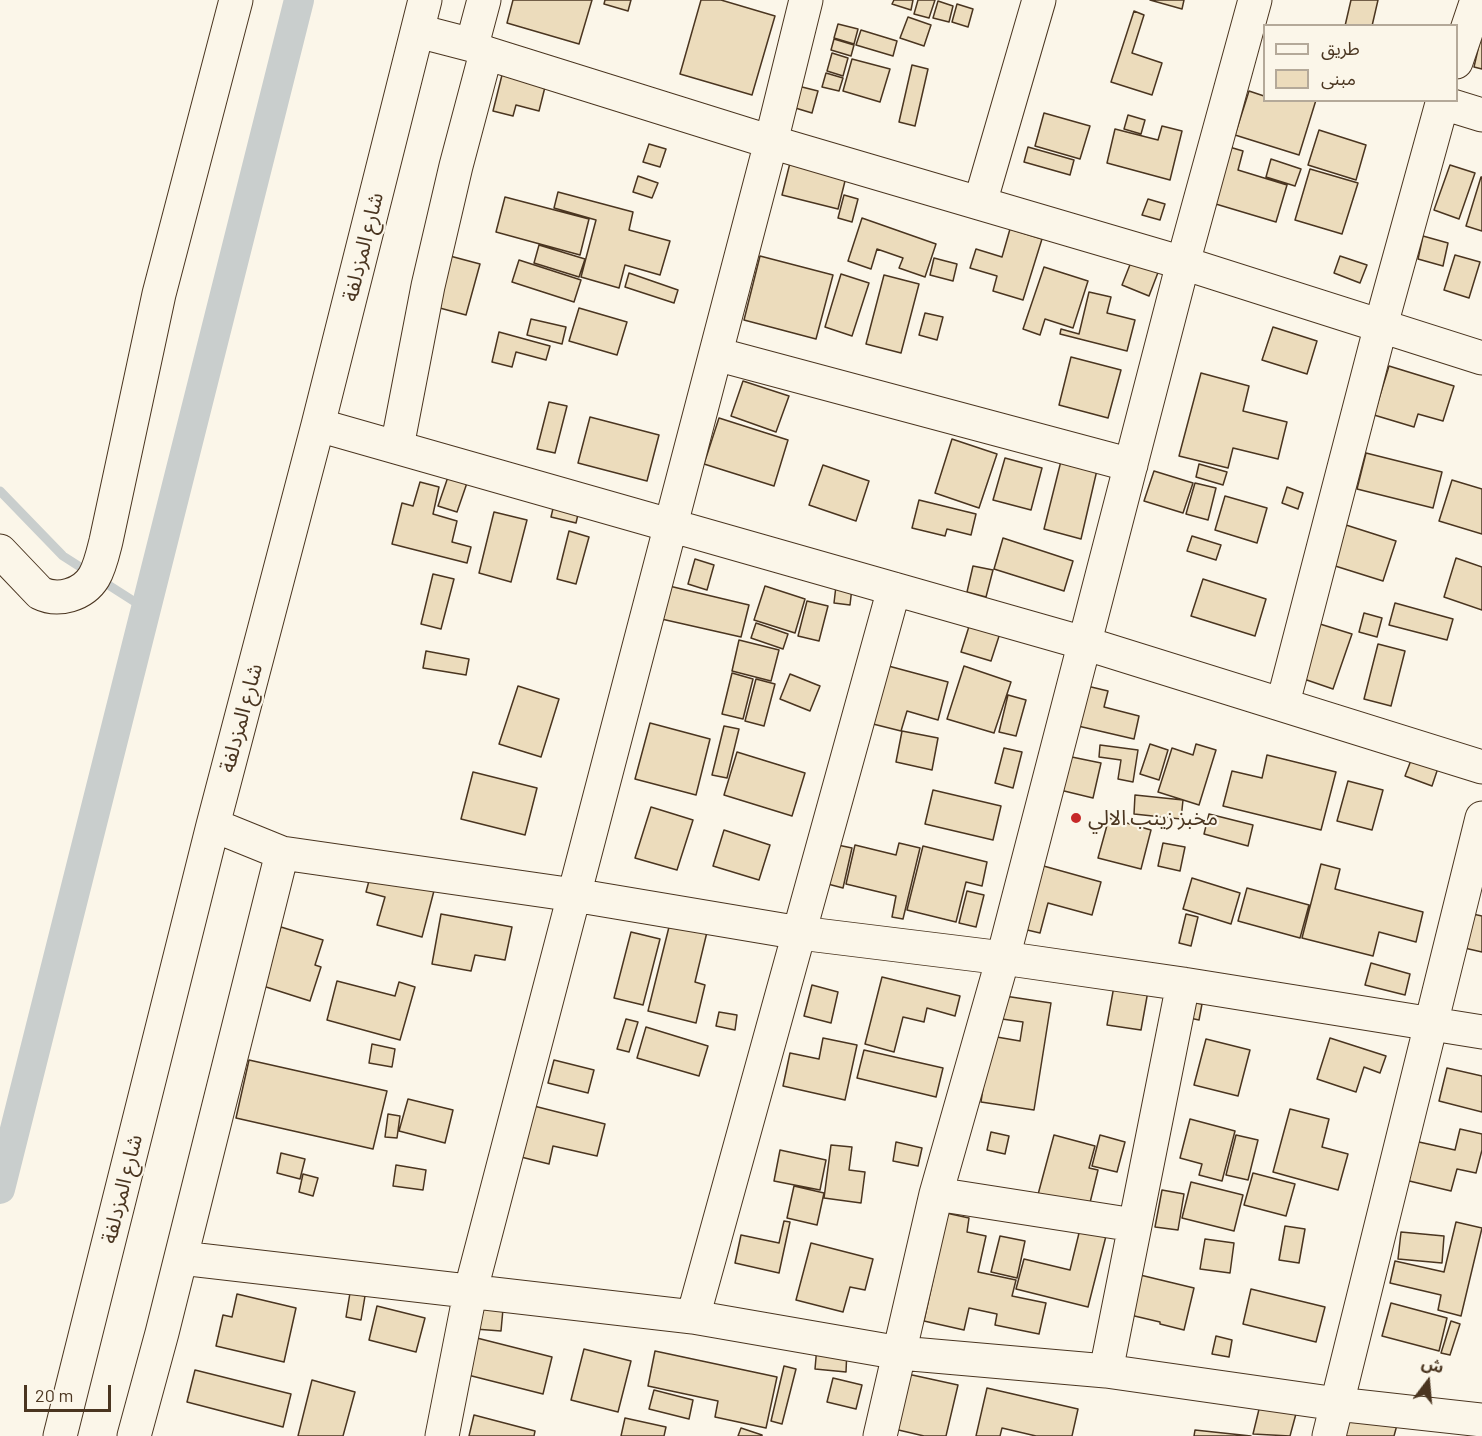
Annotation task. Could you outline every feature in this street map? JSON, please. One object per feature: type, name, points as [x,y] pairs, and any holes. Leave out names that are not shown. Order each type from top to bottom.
[{"type":"street","points":[[0,551],[40,593],[48,597],[58,598],[73,594],[93,579],[98,568],[106,541],[159,294],[236,0]]},
{"type":"street","points":[[397,447],[428,286],[456,166],[479,49],[484,0]]},
{"type":"street","points":[[442,1436],[470,1293],[716,354],[806,0]]},
{"type":"street","points":[[980,203],[1039,0]]},
{"type":"street","points":[[880,1436],[936,1194],[1004,958],[1183,264],[1255,0]]},
{"type":"street","points":[[1458,56],[1477,0]]},
{"type":"street","points":[[422,15],[479,49],[771,142],[1183,264],[1482,358]]},
{"type":"street","name":"شارع المزدلفة","points":[[60,1436],[213,825],[422,15]]},
{"type":"street","points":[[1283,704],[1381,325],[1443,102],[1482,115]]},
{"type":"street","points":[[716,354],[1131,465]]},
{"type":"street","points":[[318,425],[1084,643],[1482,767]]},
{"type":"street","points":[[693,1317],[894,590]]},
{"type":"street","points":[[1329,1436],[1482,818]]},
{"type":"street","points":[[213,825],[282,853],[574,895],[800,933],[1004,958],[1183,984],[1482,1032]]},
{"type":"street","points":[[134,1436],[282,853]]},
{"type":"street","points":[[1106,1371],[1183,984]]},
{"type":"street","points":[[936,1194],[1134,1225]]},
{"type":"street","points":[[181,1258],[693,1317],[900,1353],[1106,1371],[1337,1404],[1482,1420]]},
{"type":"building","points":[[513,0],[592,0],[579,44],[507,23]]},
{"type":"building","points":[[605,0],[631,0],[628,11],[604,4]]},
{"type":"building","points":[[701,0],[721,0],[775,16],[752,95],[680,74]]},
{"type":"building","points":[[894,0],[913,0],[911,10],[892,4]]},
{"type":"building","points":[[918,0],[935,0],[929,18],[914,14]]},
{"type":"building","points":[[1150,0],[1184,0],[1182,9]]},
{"type":"building","points":[[1351,0],[1378,0],[1372,24],[1345,24]]},
{"type":"building","points":[[938,1],[953,6],[949,22],[933,18]]},
{"type":"building","points":[[957,4],[973,9],[968,27],[952,22]]},
{"type":"building","points":[[1134,11],[1144,15],[1132,53],[1162,63],[1152,95],[1111,82]]},
{"type":"building","points":[[908,17],[931,25],[924,46],[900,38]]},
{"type":"building","points":[[838,24],[858,29],[854,44],[834,38]]},
{"type":"building","points":[[861,30],[897,41],[893,56],[856,45]]},
{"type":"building","points":[[1482,32],[1482,69],[1474,67]]},
{"type":"building","points":[[834,39],[854,45],[851,56],[831,50]]},
{"type":"building","points":[[832,53],[848,58],[843,76],[827,71]]},
{"type":"building","points":[[852,59],[890,69],[880,102],[843,91]]},
{"type":"building","points":[[912,65],[928,69],[915,126],[899,122]]},
{"type":"building","points":[[503,71],[546,83],[539,111],[516,105],[513,116],[493,111]]},
{"type":"building","points":[[826,73],[843,78],[839,91],[822,87]]},
{"type":"building","points":[[798,86],[818,91],[812,113],[792,107]]},
{"type":"building","points":[[1249,91],[1263,96],[1263,102],[1315,102],[1299,155],[1235,135]]},
{"type":"building","points":[[1044,113],[1090,126],[1080,159],[1035,146]]},
{"type":"building","points":[[1128,115],[1145,120],[1141,134],[1124,129]]},
{"type":"building","points":[[1162,126],[1182,131],[1170,180],[1107,163],[1115,129],[1158,140]]},
{"type":"building","points":[[1319,130],[1366,145],[1356,180],[1308,165]]},
{"type":"building","points":[[649,144],[666,149],[660,167],[643,162]]},
{"type":"building","points":[[1226,146],[1243,151],[1238,170],[1287,185],[1276,222],[1209,202]]},
{"type":"building","points":[[1028,147],[1074,160],[1070,175],[1024,162]]},
{"type":"building","points":[[792,155],[848,169],[838,209],[782,195]]},
{"type":"building","points":[[1271,159],[1301,169],[1295,186],[1266,177]]},
{"type":"building","points":[[1450,165],[1475,173],[1459,219],[1434,210]]},
{"type":"building","points":[[1310,169],[1358,183],[1342,234],[1295,220]]},
{"type":"building","points":[[638,176],[658,183],[652,198],[633,192]]},
{"type":"building","points":[[1482,177],[1482,231],[1466,226]]},
{"type":"building","points":[[558,192],[633,212],[629,230],[670,241],[660,275],[625,265],[619,288],[581,277],[596,220],[554,208]]},
{"type":"building","points":[[844,195],[858,199],[852,222],[838,218]]},
{"type":"building","points":[[505,197],[589,219],[580,255],[496,232]]},
{"type":"building","points":[[1148,199],[1165,204],[1160,220],[1142,215]]},
{"type":"building","points":[[862,218],[936,244],[925,277],[899,268],[903,258],[877,249],[871,269],[848,261]]},
{"type":"building","points":[[1010,229],[1042,239],[1023,300],[993,291],[997,276],[970,268],[976,249],[1002,257]]},
{"type":"building","points":[[1423,236],[1448,243],[1443,266],[1418,259]]},
{"type":"building","points":[[539,245],[585,259],[579,277],[534,263]]},
{"type":"building","points":[[1135,252],[1162,262],[1149,296],[1122,285]]},
{"type":"building","points":[[1455,255],[1480,262],[1469,298],[1444,290]]},
{"type":"building","points":[[450,256],[480,264],[466,315],[436,307]]},
{"type":"building","points":[[760,256],[833,275],[816,339],[744,320]]},
{"type":"building","points":[[1340,256],[1367,265],[1360,283],[1334,273]]},
{"type":"building","points":[[934,258],[957,264],[953,281],[930,275]]},
{"type":"building","points":[[519,260],[581,280],[574,302],[512,282]]},
{"type":"building","points":[[1044,267],[1088,281],[1073,328],[1045,319],[1040,335],[1023,329]]},
{"type":"building","points":[[629,273],[678,290],[674,303],[625,287]]},
{"type":"building","points":[[841,274],[869,283],[852,336],[825,327]]},
{"type":"building","points":[[884,275],[919,284],[901,353],[866,344]]},
{"type":"building","points":[[1089,292],[1111,297],[1107,313],[1135,320],[1127,351],[1060,334],[1061,329],[1079,334]]},
{"type":"building","points":[[579,308],[627,322],[617,355],[569,341]]},
{"type":"building","points":[[925,313],[943,317],[937,340],[919,335]]},
{"type":"building","points":[[531,319],[566,327],[562,344],[527,335]]},
{"type":"building","points":[[1273,327],[1317,341],[1307,374],[1262,360]]},
{"type":"building","points":[[499,332],[550,346],[546,360],[516,352],[512,367],[492,362]]},
{"type":"building","points":[[1071,357],[1121,370],[1108,418],[1059,405]]},
{"type":"building","points":[[1389,366],[1454,386],[1443,421],[1418,414],[1414,427],[1374,415]]},
{"type":"building","points":[[1201,373],[1249,386],[1243,411],[1287,422],[1278,459],[1233,448],[1228,468],[1179,456]]},
{"type":"building","points":[[743,381],[789,396],[776,432],[731,416]]},
{"type":"building","points":[[549,402],[567,406],[555,453],[537,449]]},
{"type":"building","points":[[590,417],[659,435],[647,481],[578,463]]},
{"type":"building","points":[[719,418],[788,440],[774,486],[704,464]]},
{"type":"building","points":[[952,439],[997,454],[979,508],[935,493]]},
{"type":"building","points":[[1366,453],[1442,472],[1433,508],[1357,489]]},
{"type":"building","points":[[1005,458],[1042,468],[1031,510],[993,500]]},
{"type":"building","points":[[1061,461],[1097,470],[1081,539],[1044,529]]},
{"type":"building","points":[[1199,464],[1227,472],[1223,485],[1196,477]]},
{"type":"building","points":[[823,465],[869,481],[856,521],[809,505]]},
{"type":"building","points":[[1154,471],[1193,483],[1183,513],[1144,501]]},
{"type":"building","points":[[449,474],[468,480],[457,512],[438,506]]},
{"type":"building","points":[[1452,480],[1482,489],[1482,534],[1439,521]]},
{"type":"building","points":[[420,482],[439,487],[433,514],[457,521],[452,542],[471,547],[467,563],[392,544],[402,503],[413,506]]},
{"type":"building","points":[[1195,483],[1216,488],[1208,520],[1186,514]]},
{"type":"building","points":[[1287,487],[1303,493],[1298,509],[1282,503]]},
{"type":"building","points":[[1225,496],[1267,508],[1257,543],[1215,530]]},
{"type":"building","points":[[555,500],[580,506],[576,523],[551,517]]},
{"type":"building","points":[[919,500],[976,514],[971,535],[947,529],[945,536],[912,528]]},
{"type":"building","points":[[494,512],[527,520],[511,582],[479,573]]},
{"type":"building","points":[[1346,525],[1396,541],[1383,581],[1332,565]]},
{"type":"building","points":[[569,531],[589,537],[576,584],[557,579]]},
{"type":"building","points":[[1192,536],[1221,545],[1216,560],[1187,551]]},
{"type":"building","points":[[1003,538],[1073,561],[1064,591],[994,569]]},
{"type":"building","points":[[1456,558],[1482,567],[1482,610],[1444,597]]},
{"type":"building","points":[[695,559],[714,565],[707,590],[688,584]]},
{"type":"building","points":[[973,566],[993,570],[986,597],[967,592]]},
{"type":"building","points":[[433,574],[454,579],[441,629],[421,624]]},
{"type":"building","points":[[837,577],[853,579],[850,605],[834,603]]},
{"type":"building","points":[[1203,579],[1266,599],[1255,636],[1191,616]]},
{"type":"building","points":[[665,585],[749,605],[741,637],[657,618]]},
{"type":"building","points":[[765,586],[805,599],[795,633],[754,620]]},
{"type":"building","points":[[807,601],[828,606],[819,641],[798,636]]},
{"type":"building","points":[[1395,603],[1453,619],[1447,640],[1389,625]]},
{"type":"building","points":[[1364,613],[1382,618],[1377,637],[1359,632]]},
{"type":"building","points":[[971,620],[1001,630],[991,661],[961,652]]},
{"type":"building","points":[[756,623],[788,634],[783,649],[751,638]]},
{"type":"building","points":[[1320,624],[1352,634],[1333,689],[1301,678]]},
{"type":"building","points":[[739,640],[779,650],[771,681],[732,671]]},
{"type":"building","points":[[1378,644],[1405,651],[1391,706],[1364,699]]},
{"type":"building","points":[[426,651],[469,659],[466,675],[423,668]]},
{"type":"building","points":[[881,664],[948,682],[938,720],[907,711],[901,731],[865,722]]},
{"type":"building","points":[[964,666],[1011,682],[994,733],[947,719]]},
{"type":"building","points":[[732,673],[753,679],[743,719],[722,714]]},
{"type":"building","points":[[790,674],[820,686],[810,711],[780,699]]},
{"type":"building","points":[[756,679],[775,684],[764,726],[745,721]]},
{"type":"building","points":[[518,686],[559,699],[541,757],[499,744]]},
{"type":"building","points":[[1087,686],[1108,691],[1104,707],[1139,716],[1134,739],[1078,726]]},
{"type":"building","points":[[1008,695],[1026,700],[1016,736],[999,732]]},
{"type":"building","points":[[650,723],[710,739],[696,795],[635,779]]},
{"type":"building","points":[[724,726],[739,729],[727,778],[712,775]]},
{"type":"building","points":[[902,731],[938,738],[932,770],[896,762]]},
{"type":"building","points":[[1150,744],[1168,750],[1159,780],[1140,774]]},
{"type":"building","points":[[1196,744],[1216,750],[1199,805],[1158,792],[1172,748],[1193,755]]},
{"type":"building","points":[[1100,745],[1138,750],[1133,782],[1118,779],[1121,760],[1099,757]]},
{"type":"building","points":[[1004,748],[1022,752],[1013,788],[995,783]]},
{"type":"building","points":[[737,752],[805,773],[792,816],[724,795]]},
{"type":"building","points":[[1267,755],[1336,772],[1321,830],[1223,806],[1232,771],[1262,778]]},
{"type":"building","points":[[1413,755],[1439,765],[1432,786],[1405,776]]},
{"type":"building","points":[[1067,756],[1101,763],[1093,798],[1060,790]]},
{"type":"building","points":[[473,772],[537,788],[525,835],[461,819]]},
{"type":"building","points":[[1348,781],[1383,790],[1372,830],[1337,821]]},
{"type":"building","points":[[933,790],[1001,806],[993,840],[925,824]]},
{"type":"building","points":[[1135,795],[1183,800],[1181,819],[1134,814]]},
{"type":"building","points":[[651,807],[693,820],[677,870],[635,858]]},
{"type":"building","points":[[1209,814],[1253,825],[1248,846],[1204,834]]},
{"type":"building","points":[[1109,818],[1151,830],[1141,869],[1098,858]]},
{"type":"building","points":[[724,830],[770,845],[759,880],[713,866]]},
{"type":"building","points":[[899,843],[920,848],[903,919],[892,917],[896,896],[846,884],[855,845],[896,855]]},
{"type":"building","points":[[1163,843],[1185,847],[1180,871],[1158,866]]},
{"type":"building","points":[[833,844],[852,848],[843,888],[824,883]]},
{"type":"building","points":[[923,846],[987,862],[982,886],[966,882],[956,922],[907,910]]},
{"type":"building","points":[[1321,864],[1340,869],[1335,889],[1423,912],[1416,942],[1379,932],[1373,956],[1302,938]]},
{"type":"building","points":[[1040,865],[1101,882],[1092,915],[1048,903],[1040,933],[1023,929]]},
{"type":"building","points":[[373,866],[436,883],[422,937],[377,925],[385,897],[366,892]]},
{"type":"building","points":[[1192,878],[1240,893],[1231,924],[1183,909]]},
{"type":"building","points":[[1247,888],[1309,905],[1300,938],[1238,921]]},
{"type":"building","points":[[967,891],[984,895],[976,927],[959,923]]},
{"type":"building","points":[[1468,913],[1482,916],[1482,952],[1460,947]]},
{"type":"building","points":[[441,914],[512,927],[505,960],[475,955],[471,971],[432,964]]},
{"type":"building","points":[[1186,914],[1198,917],[1191,946],[1179,943]]},
{"type":"building","points":[[670,923],[707,932],[695,982],[705,985],[696,1023],[648,1011]]},
{"type":"building","points":[[281,927],[323,940],[315,965],[321,967],[310,1001],[263,986]]},
{"type":"building","points":[[631,932],[660,939],[643,1005],[614,998]]},
{"type":"building","points":[[1371,963],[1410,974],[1405,995],[1365,985]]},
{"type":"building","points":[[882,977],[960,996],[955,1016],[927,1008],[924,1022],[903,1017],[894,1052],[865,1044]]},
{"type":"building","points":[[337,981],[395,996],[399,982],[415,987],[400,1040],[327,1020]]},
{"type":"building","points":[[812,985],[838,992],[831,1023],[804,1016]]},
{"type":"building","points":[[1114,986],[1148,991],[1141,1030],[1107,1025]]},
{"type":"building","points":[[998,995],[1051,1003],[1034,1110],[981,1102],[991,1036],[1020,1041],[1023,1022],[995,1018]]},
{"type":"building","points":[[1183,1001],[1202,1004],[1199,1020],[1180,1016]]},
{"type":"building","points":[[719,1012],[737,1015],[735,1030],[716,1026]]},
{"type":"building","points":[[626,1019],[638,1022],[629,1052],[617,1049]]},
{"type":"building","points":[[646,1027],[708,1046],[699,1076],[637,1058]]},
{"type":"building","points":[[823,1038],[857,1045],[845,1100],[783,1086],[790,1053],[819,1059]]},
{"type":"building","points":[[1330,1038],[1386,1056],[1380,1073],[1364,1067],[1356,1092],[1317,1079]]},
{"type":"building","points":[[1206,1039],[1250,1050],[1238,1096],[1194,1085]]},
{"type":"building","points":[[372,1044],[395,1049],[392,1067],[369,1063]]},
{"type":"building","points":[[864,1050],[943,1068],[936,1097],[857,1078]]},
{"type":"building","points":[[249,1060],[387,1091],[373,1149],[236,1118]]},
{"type":"building","points":[[554,1060],[594,1070],[588,1093],[548,1083]]},
{"type":"building","points":[[1447,1068],[1482,1076],[1482,1112],[1439,1101]]},
{"type":"building","points":[[408,1099],[453,1110],[445,1143],[399,1131]]},
{"type":"building","points":[[530,1105],[605,1124],[597,1156],[553,1146],[549,1164],[517,1156]]},
{"type":"building","points":[[1290,1109],[1329,1119],[1322,1147],[1348,1154],[1338,1190],[1273,1172]]},
{"type":"building","points":[[388,1114],[400,1116],[397,1138],[385,1137]]},
{"type":"building","points":[[1190,1119],[1235,1131],[1222,1181],[1199,1175],[1202,1164],[1180,1158]]},
{"type":"building","points":[[1460,1129],[1482,1134],[1482,1150],[1476,1173],[1457,1169],[1451,1191],[1401,1179],[1410,1140],[1455,1150]]},
{"type":"building","points":[[991,1132],[1009,1136],[1005,1154],[987,1150]]},
{"type":"building","points":[[1054,1135],[1095,1146],[1089,1168],[1098,1170],[1087,1215],[1036,1202]]},
{"type":"building","points":[[1100,1135],[1125,1142],[1117,1172],[1092,1166]]},
{"type":"building","points":[[1236,1135],[1258,1140],[1248,1180],[1226,1175]]},
{"type":"building","points":[[896,1142],[922,1148],[918,1166],[893,1161]]},
{"type":"building","points":[[831,1145],[852,1147],[849,1170],[865,1172],[861,1203],[824,1198]]},
{"type":"building","points":[[780,1150],[826,1160],[820,1190],[774,1181]]},
{"type":"building","points":[[281,1153],[305,1159],[300,1179],[277,1173]]},
{"type":"building","points":[[396,1165],[426,1170],[423,1190],[393,1186]]},
{"type":"building","points":[[1253,1173],[1295,1184],[1286,1216],[1244,1205]]},
{"type":"building","points":[[303,1174],[318,1178],[313,1196],[299,1192]]},
{"type":"building","points":[[1191,1182],[1243,1195],[1234,1231],[1182,1218]]},
{"type":"building","points":[[794,1186],[824,1193],[817,1225],[787,1218]]},
{"type":"building","points":[[1162,1190],[1184,1194],[1178,1230],[1155,1227]]},
{"type":"building","points":[[937,1211],[969,1218],[967,1232],[986,1236],[978,1272],[1016,1280],[1012,1296],[1046,1303],[1039,1334],[995,1325],[997,1314],[969,1308],[964,1330],[924,1321],[943,1233]]},
{"type":"building","points":[[784,1221],[790,1222],[779,1273],[735,1263],[741,1235],[779,1243]]},
{"type":"building","points":[[1456,1222],[1482,1228],[1461,1316],[1438,1310],[1441,1295],[1390,1283],[1395,1261],[1444,1272]]},
{"type":"building","points":[[1285,1226],[1305,1229],[1299,1263],[1279,1260]]},
{"type":"building","points":[[1080,1229],[1106,1236],[1088,1307],[1016,1289],[1024,1259],[1070,1270]]},
{"type":"building","points":[[1401,1232],[1444,1236],[1442,1263],[1398,1259]]},
{"type":"building","points":[[1000,1236],[1025,1241],[1017,1278],[991,1272]]},
{"type":"building","points":[[1205,1239],[1234,1243],[1230,1273],[1200,1269]]},
{"type":"building","points":[[811,1243],[873,1259],[865,1290],[850,1287],[843,1312],[796,1300]]},
{"type":"building","points":[[1136,1274],[1194,1288],[1184,1330],[1126,1314]]},
{"type":"building","points":[[1251,1289],[1325,1307],[1316,1342],[1243,1324]]},
{"type":"building","points":[[350,1293],[365,1296],[361,1320],[346,1317]]},
{"type":"building","points":[[237,1294],[296,1308],[284,1362],[216,1346],[223,1315],[232,1317]]},
{"type":"building","points":[[1391,1303],[1447,1318],[1439,1351],[1382,1336]]},
{"type":"building","points":[[377,1306],[425,1318],[416,1352],[369,1340]]},
{"type":"building","points":[[477,1306],[503,1309],[501,1331],[475,1329]]},
{"type":"building","points":[[1451,1321],[1460,1324],[1450,1355],[1441,1353]]},
{"type":"building","points":[[469,1336],[552,1357],[543,1394],[460,1373]]},
{"type":"building","points":[[1216,1336],[1232,1340],[1229,1357],[1212,1354]]},
{"type":"building","points":[[817,1346],[847,1349],[846,1372],[815,1369]]},
{"type":"building","points":[[584,1349],[631,1361],[618,1412],[571,1400]]},
{"type":"building","points":[[655,1351],[777,1377],[766,1428],[715,1417],[718,1401],[648,1386]]},
{"type":"building","points":[[784,1366],[796,1369],[782,1424],[771,1421]]},
{"type":"building","points":[[195,1370],[291,1394],[283,1427],[187,1402]]},
{"type":"building","points":[[903,1373],[958,1385],[946,1436],[924,1436],[890,1428]]},
{"type":"building","points":[[833,1378],[862,1385],[856,1409],[827,1402]]},
{"type":"building","points":[[312,1380],[355,1392],[343,1436],[298,1436]]},
{"type":"building","points":[[987,1388],[1078,1409],[1072,1436],[1036,1436],[1002,1428],[1000,1436],[976,1436]]},
{"type":"building","points":[[654,1390],[693,1400],[689,1419],[649,1409]]},
{"type":"building","points":[[1261,1401],[1297,1410],[1290,1436],[1253,1434]]},
{"type":"building","points":[[1340,1412],[1397,1425],[1394,1436],[1334,1436]]},
{"type":"building","points":[[474,1415],[535,1431],[534,1436],[469,1436]]},
{"type":"building","points":[[625,1418],[666,1427],[664,1436],[621,1436]]},
{"type":"building","points":[[741,1428],[762,1435],[762,1436],[738,1436]]},
{"type":"building","points":[[1195,1430],[1251,1436],[1194,1436]]},
{"type":"waterway","points":[[0,1189],[299,0]]},
{"type":"waterway","points":[[0,491],[63,556],[146,609]]},
{"type":"place","name":"مخبز زينب الالي","points":[[1076,818]]}]
